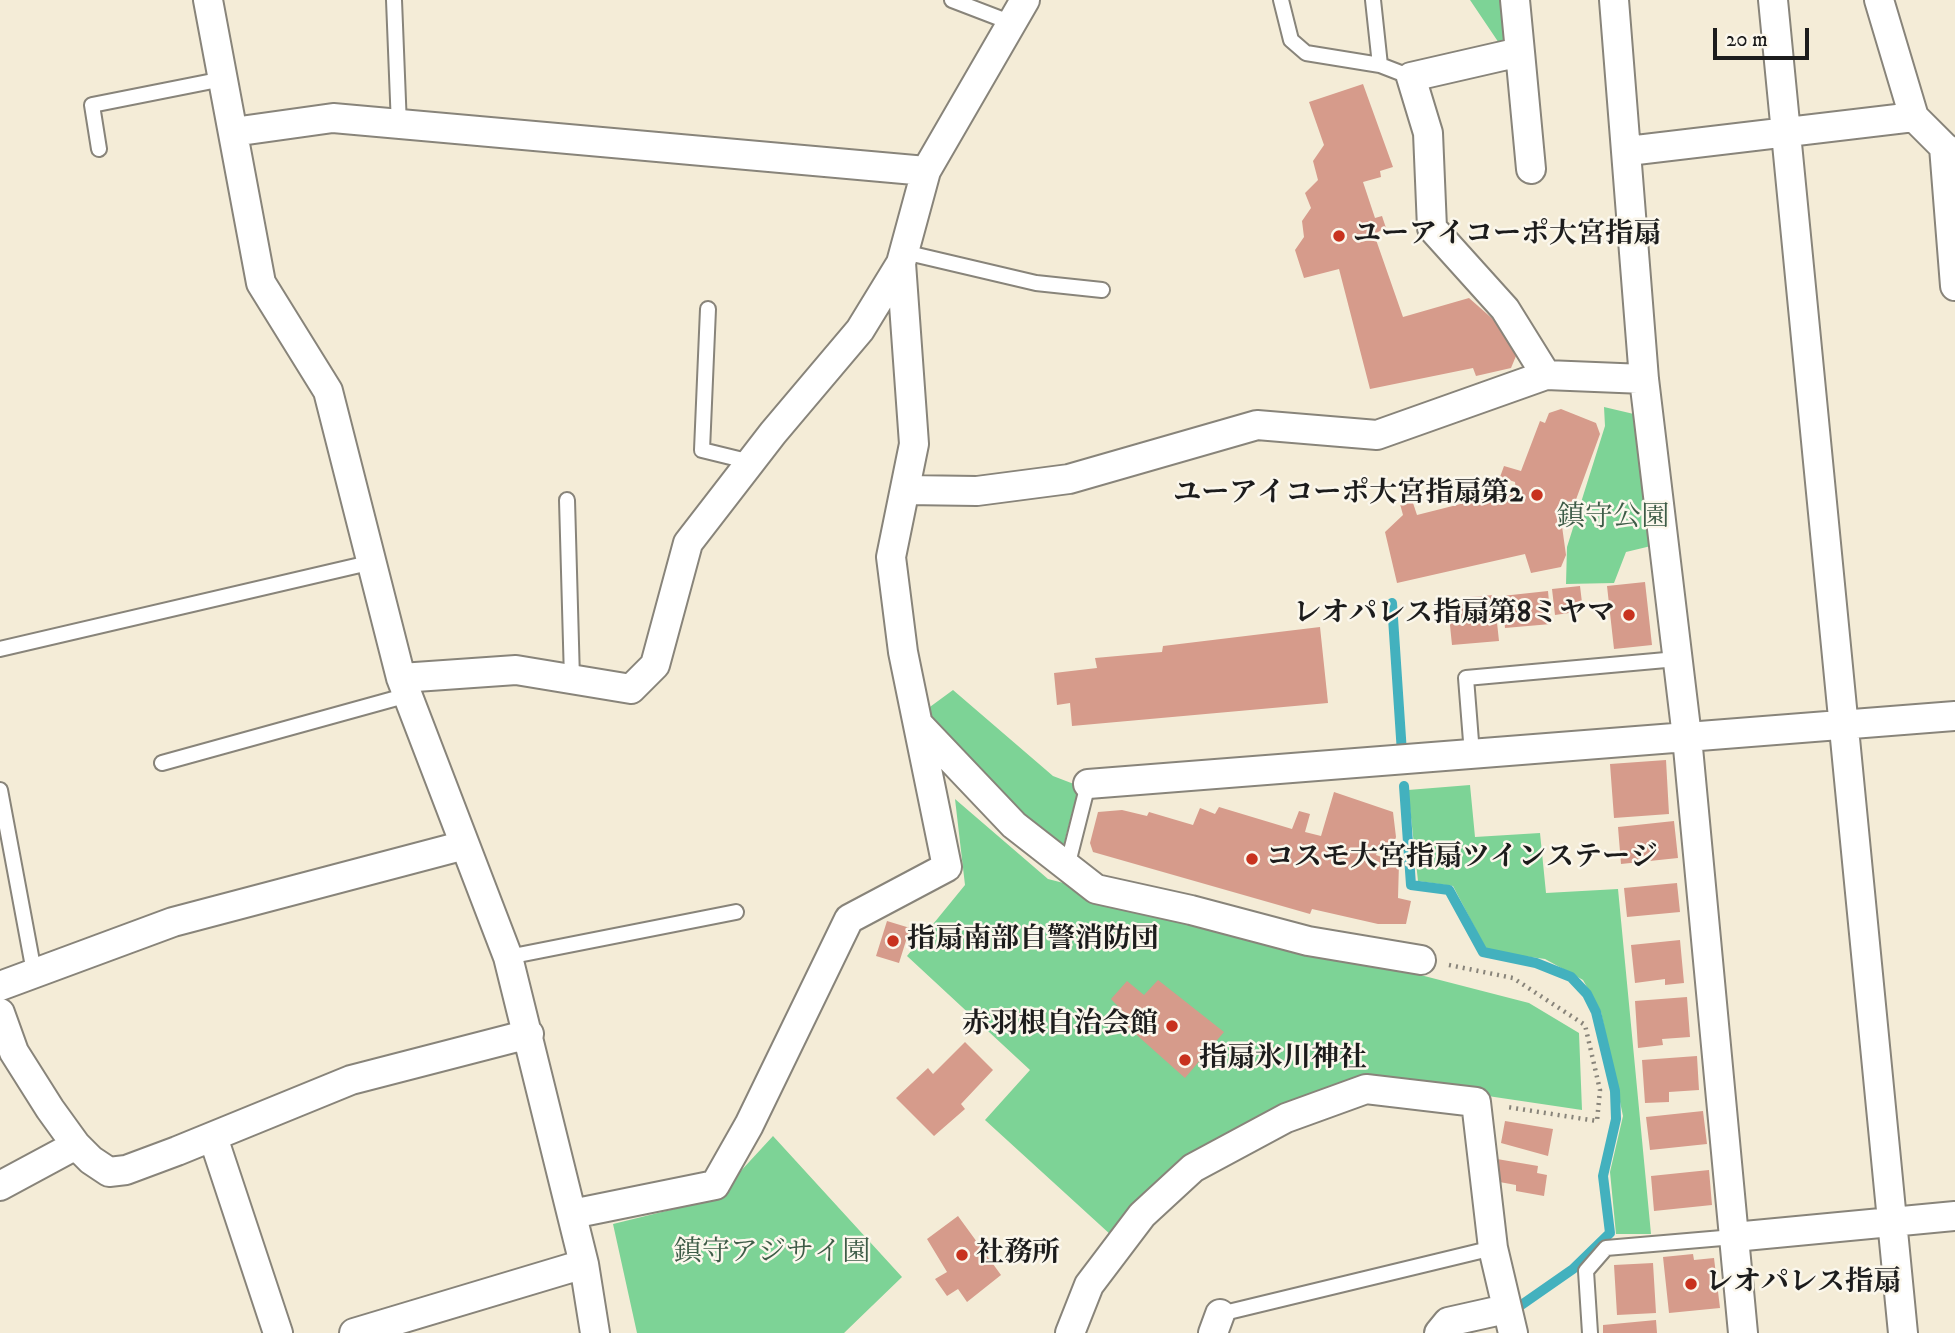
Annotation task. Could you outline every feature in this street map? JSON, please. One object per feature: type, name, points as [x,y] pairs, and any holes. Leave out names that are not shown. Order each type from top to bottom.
[{"type":"street","points":[[208,0],[261,283],[328,391],[404,687],[508,957],[584,1264],[595,1333]]},
{"type":"street","points":[[1515,0],[1531,169]]},
{"type":"street","points":[[1614,0],[1644,379],[1687,737],[1743,1333]]},
{"type":"street","points":[[1773,0],[1841,725],[1903,1333]]},
{"type":"street","points":[[1879,0],[1914,117],[1949,151],[1955,286]]},
{"type":"street","points":[[404,687],[516,670],[631,689],[655,665],[688,543],[860,330],[903,257],[926,170],[1019,12]]},
{"type":"street","points":[[1520,51],[1411,77],[1429,132],[1432,228],[1505,309],[1546,375]]},
{"type":"street","points":[[1628,151],[1784,135],[1914,117]]},
{"type":"street","points":[[233,132],[333,118],[399,126],[926,170]]},
{"type":"street","points":[[572,1214],[715,1185],[749,1125],[849,919],[947,867],[903,652],[891,557],[914,444],[903,257]]},
{"type":"street","points":[[906,490],[977,491],[1069,479],[1257,425],[1377,435],[1546,375],[1644,379]]},
{"type":"street","points":[[1088,784],[1955,716]]},
{"type":"street","points":[[918,724],[1014,825],[1096,890],[1191,910],[1308,941],[1421,960]]},
{"type":"street","points":[[0,986],[173,922],[466,845]]},
{"type":"street","points":[[0,1013],[14,1052],[76,1145],[91,1160],[109,1172],[126,1170],[213,1137],[351,1080],[528,1034]]},
{"type":"street","points":[[1070,1333],[1089,1285],[1142,1215],[1193,1168],[1286,1118],[1366,1089],[1476,1102],[1493,1248],[1509,1321],[1448,1322],[1440,1333]]},
{"type":"street","points":[[213,1137],[278,1333]]},
{"type":"street","points":[[0,1186],[76,1145]]},
{"type":"street","points":[[1734,1237],[1955,1216]]},
{"type":"street","points":[[354,1333],[584,1264]]},
{"type":"lane","points":[[394,0],[399,126]]},
{"type":"lane","points":[[952,0],[1019,12]]},
{"type":"lane","points":[[1281,0],[1291,40],[1306,53],[1380,65],[1411,77]]},
{"type":"lane","points":[[1373,0],[1380,65]]},
{"type":"lane","points":[[99,149],[92,105],[223,79]]},
{"type":"lane","points":[[903,257],[1036,283],[1102,290]]},
{"type":"lane","points":[[708,309],[702,450],[751,462]]},
{"type":"lane","points":[[567,500],[572,680]]},
{"type":"lane","points":[[0,649],[373,562]]},
{"type":"lane","points":[[1472,754],[1466,678],[1677,659]]},
{"type":"lane","points":[[162,762],[404,687]]},
{"type":"lane","points":[[1067,867],[1088,784]]},
{"type":"lane","points":[[0,790],[34,972]]},
{"type":"lane","points":[[508,957],[736,912]]},
{"type":"lane","points":[[1590,1333],[1586,1271],[1606,1248],[1734,1237]]},
{"type":"lane","points":[[1217,1323],[1493,1248]]},
{"type":"path","points":[[1421,960],[1514,978],[1585,1025],[1600,1090],[1597,1121],[1476,1102]]},
{"type":"green space","points":[[1470,0],[1503,0],[1509,47],[1503,49]]},
{"type":"green space","name":"鎮守公園","points":[[1604,407],[1638,415],[1651,546],[1626,552],[1614,583],[1566,584],[1567,547],[1605,426]]},
{"type":"green space","points":[[953,690],[1053,776],[1079,786],[1062,851],[1018,818],[923,712]]},
{"type":"green space","points":[[1470,785],[1475,837],[1540,833],[1546,893],[1618,889],[1651,1234],[1616,1234],[1610,1172],[1623,1116],[1601,1012],[1583,980],[1545,959],[1487,951],[1453,886],[1418,881],[1408,790]]},
{"type":"green space","points":[[955,799],[1048,879],[1529,1003],[1579,1033],[1582,1110],[1360,1077],[1111,1235],[985,1120],[1030,1070],[907,956],[965,885]]},
{"type":"green space","name":"鎮守アジサイ園","points":[[773,1136],[902,1277],[844,1333],[637,1333],[613,1224],[715,1199]]},
{"type":"building","name":"ユーアイコーポ大宮指扇","points":[[1363,84],[1393,167],[1380,171],[1381,177],[1363,182],[1375,218],[1382,216],[1386,228],[1374,234],[1403,317],[1469,298],[1495,321],[1516,356],[1511,368],[1476,376],[1473,368],[1370,389],[1339,269],[1304,278],[1295,250],[1304,237],[1302,221],[1311,208],[1305,193],[1318,180],[1313,161],[1324,145],[1309,102]]},
{"type":"building","name":"ユーアイコーポ大宮指扇第2","points":[[1561,409],[1596,423],[1600,434],[1574,505],[1561,519],[1566,555],[1561,567],[1531,573],[1525,554],[1397,583],[1385,532],[1403,515],[1400,504],[1412,500],[1417,515],[1516,490],[1515,482],[1500,477],[1504,466],[1521,471],[1540,421],[1545,423],[1549,413]]},
{"type":"building","name":"レオパレス指扇第8ミヤマ","points":[[1645,582],[1652,645],[1614,649],[1607,586]]},
{"type":"building","points":[[1580,586],[1583,611],[1555,615],[1552,589]]},
{"type":"building","points":[[1548,591],[1551,624],[1505,628],[1502,596]]},
{"type":"building","points":[[1494,595],[1499,641],[1452,645],[1448,606],[1470,604],[1469,597]]},
{"type":"building","points":[[1320,627],[1328,703],[1072,726],[1070,703],[1057,705],[1054,673],[1097,668],[1095,658],[1162,652],[1163,646]]},
{"type":"building","points":[[1666,760],[1669,814],[1614,818],[1610,764]]},
{"type":"building","name":"コスモ大宮指扇ツインステージ","points":[[1334,792],[1393,812],[1396,837],[1392,849],[1379,847],[1376,855],[1399,863],[1398,898],[1411,901],[1406,924],[1378,924],[1312,909],[1310,914],[1093,852],[1090,843],[1098,812],[1122,810],[1147,816],[1149,812],[1193,825],[1200,808],[1215,814],[1219,807],[1292,829],[1299,811],[1310,814],[1305,832],[1321,836]]},
{"type":"building","points":[[1674,821],[1678,858],[1621,864],[1618,827]]},
{"type":"building","points":[[1677,883],[1680,912],[1627,917],[1624,888]]},
{"type":"building","points":[[887,921],[910,928],[899,963],[876,956]]},
{"type":"building","points":[[1680,940],[1684,983],[1665,985],[1665,979],[1635,983],[1631,945]]},
{"type":"building","name":"赤羽根自治会館","points":[[1158,980],[1224,1032],[1185,1078],[1121,1021],[1127,1016],[1111,999],[1127,981],[1144,995]]},
{"type":"building","points":[[1687,997],[1690,1037],[1662,1039],[1663,1045],[1638,1048],[1635,1001]]},
{"type":"building","points":[[965,1042],[993,1070],[961,1104],[965,1109],[934,1136],[896,1098],[928,1068],[933,1074]]},
{"type":"building","points":[[1697,1056],[1699,1090],[1669,1092],[1669,1102],[1645,1103],[1642,1060]]},
{"type":"building","points":[[1703,1111],[1707,1144],[1650,1150],[1646,1117]]},
{"type":"building","points":[[1505,1121],[1553,1129],[1548,1156],[1501,1143]]},
{"type":"building","points":[[1497,1159],[1538,1166],[1537,1173],[1547,1175],[1544,1196],[1516,1191],[1516,1185],[1494,1181]]},
{"type":"building","points":[[1709,1170],[1712,1205],[1654,1211],[1651,1176]]},
{"type":"building","name":"社務所","points":[[958,1216],[1001,1275],[967,1302],[958,1289],[947,1296],[935,1279],[947,1272],[927,1239]]},
{"type":"building","name":"レオパレス指扇","points":[[1693,1254],[1694,1260],[1714,1258],[1720,1308],[1669,1313],[1663,1257]]},
{"type":"building","points":[[1653,1263],[1656,1313],[1617,1315],[1614,1265]]},
{"type":"building","points":[[1656,1320],[1657,1333],[1603,1333],[1603,1325]]},
{"type":"waterway","points":[[1392,603],[1402,753]]},
{"type":"waterway","points":[[1404,786],[1411,885],[1449,890],[1483,952],[1536,963],[1571,977],[1587,994],[1596,1012],[1615,1091],[1616,1119],[1603,1176],[1610,1233],[1573,1269],[1517,1308]]},
{"type":"place","name":"ユーアイコーポ大宮指扇","points":[[1339,236]]},
{"type":"place","name":"ユーアイコーポ大宮指扇第2","points":[[1537,495]]},
{"type":"place","name":"レオパレス指扇第8ミヤマ","points":[[1629,615]]},
{"type":"place","name":"コスモ大宮指扇ツインステージ","points":[[1252,859]]},
{"type":"place","name":"指扇南部自警消防団","points":[[893,941]]},
{"type":"place","name":"赤羽根自治会館","points":[[1172,1026]]},
{"type":"place","name":"指扇氷川神社","points":[[1185,1060]]},
{"type":"place","name":"社務所","points":[[962,1255]]},
{"type":"place","name":"レオパレス指扇","points":[[1691,1284]]}]
